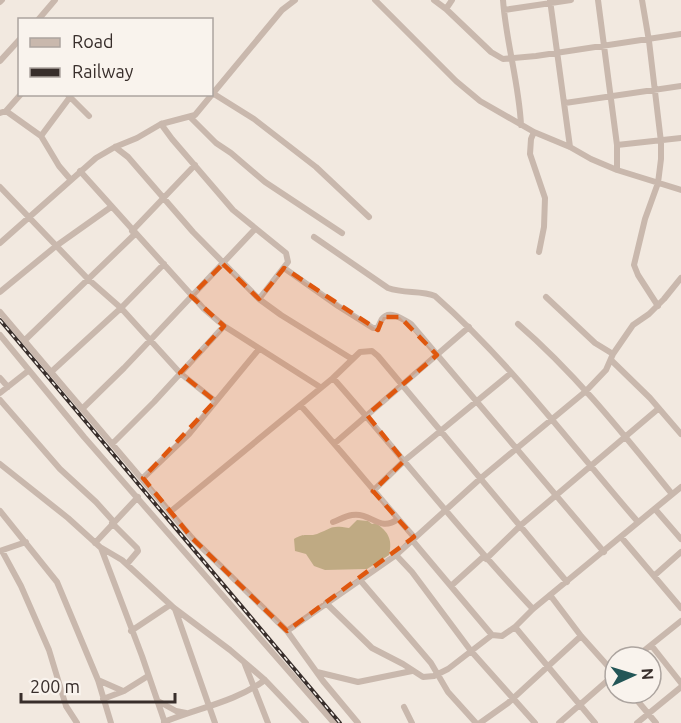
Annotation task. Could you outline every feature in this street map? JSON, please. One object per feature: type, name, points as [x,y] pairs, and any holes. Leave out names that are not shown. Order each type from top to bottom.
[{"type":"street","points":[[40,18],[55,0]]},
{"type":"street","points":[[295,0],[282,10],[214,94],[254,118],[316,167],[369,217]]},
{"type":"street","points":[[375,0],[456,81],[480,101],[534,132],[570,147],[591,159],[617,170],[681,190]]},
{"type":"street","points":[[434,0],[491,52],[503,58],[649,41],[681,34]]},
{"type":"street","points":[[446,9],[452,0]]},
{"type":"street","points":[[503,0],[519,95],[521,125]]},
{"type":"street","points":[[504,10],[550,1],[572,0]]},
{"type":"street","points":[[598,0],[617,145],[617,170]]},
{"type":"street","points":[[642,0],[649,41],[661,159],[658,183],[639,238],[634,265],[641,281],[658,306]]},
{"type":"street","points":[[550,1],[566,103],[570,147]]},
{"type":"street","points":[[0,61],[18,41]]},
{"type":"street","points":[[566,103],[681,86]]},
{"type":"street","points":[[19,96],[3,112],[41,136],[58,166],[71,180]]},
{"type":"street","points":[[41,136],[68,96],[89,116]]},
{"type":"street","points":[[0,243],[96,158],[161,124],[195,115],[212,96]]},
{"type":"street","points":[[190,117],[216,143],[265,182],[342,232]]},
{"type":"street","points":[[161,124],[233,210],[286,253],[288,259],[284,268],[259,299]]},
{"type":"street","points":[[534,132],[530,154],[544,198],[544,227],[539,252]]},
{"type":"street","points":[[617,145],[661,142],[681,138]]},
{"type":"street","points":[[115,147],[128,157],[223,264],[259,299],[352,359]]},
{"type":"street","points":[[24,341],[134,233],[195,165]]},
{"type":"street","points":[[80,171],[191,296],[224,326],[320,387]]},
{"type":"street","points":[[0,187],[88,279],[121,308],[180,373],[215,401]]},
{"type":"street","points":[[0,292],[56,246],[111,207]]},
{"type":"street","points":[[82,409],[255,229]]},
{"type":"street","points":[[314,237],[388,288],[399,292],[428,293],[435,296],[469,327],[511,373],[638,522]]},
{"type":"street","points":[[50,373],[121,308],[164,264]]},
{"type":"street","points":[[284,268],[373,328],[377,328],[383,317],[387,315],[400,317],[419,333],[604,552]]},
{"type":"street","points":[[287,631],[396,555],[481,478],[586,391],[606,370],[633,325],[658,306],[681,278]]},
{"type":"street","points":[[546,297],[612,357],[681,434]]},
{"type":"street","points":[[0,312],[192,538],[287,631],[341,704],[358,723]]},
{"type":"street","points":[[518,324],[540,342],[586,391],[626,436],[672,494]]},
{"type":"street","points":[[112,443],[154,402],[224,326]]},
{"type":"street","points":[[335,443],[469,327]]},
{"type":"street","points":[[0,335],[28,371],[333,723]]},
{"type":"street","points":[[142,478],[189,434],[259,349]]},
{"type":"street","points":[[170,512],[246,448],[301,406],[360,352],[372,351],[567,582]]},
{"type":"street","points":[[0,393],[28,371]]},
{"type":"street","points":[[373,491],[440,430],[511,373]]},
{"type":"street","points":[[0,378],[8,387]]},
{"type":"street","points":[[333,378],[367,415],[484,558],[533,609]]},
{"type":"street","points":[[0,400],[60,469],[96,502],[137,548],[138,551],[127,564]]},
{"type":"street","points":[[301,406],[335,443],[492,635]]},
{"type":"street","points":[[451,586],[658,409]]},
{"type":"street","points":[[0,464],[98,545],[127,564],[172,606],[243,661],[265,680],[306,723]]},
{"type":"street","points":[[326,603],[372,648],[423,677],[438,675],[492,635],[502,636],[515,627],[533,609],[681,486]]},
{"type":"street","points":[[98,545],[113,523],[138,497]]},
{"type":"street","points":[[655,509],[681,539]]},
{"type":"street","points":[[0,511],[57,582],[98,680],[111,723]]},
{"type":"street","points":[[333,522],[351,515],[367,517],[384,525],[398,519]]},
{"type":"street","points":[[621,537],[681,608]]},
{"type":"street","points":[[26,542],[1,551],[21,586],[49,650],[66,706],[77,723]]},
{"type":"street","points":[[98,545],[142,656],[165,722],[187,713],[209,708],[265,680]]},
{"type":"street","points":[[655,575],[681,552]]},
{"type":"street","points":[[396,555],[412,572],[471,651],[535,723]]},
{"type":"street","points":[[360,580],[430,663],[448,692],[478,723],[513,698],[581,636]]},
{"type":"street","points":[[550,596],[603,661]]},
{"type":"street","points":[[131,631],[172,606]]},
{"type":"street","points":[[172,606],[215,723]]},
{"type":"street","points":[[651,645],[681,621]]},
{"type":"street","points":[[515,627],[595,723]]},
{"type":"street","points":[[243,661],[268,723]]},
{"type":"street","points":[[637,723],[681,685],[663,661]]},
{"type":"street","points":[[317,672],[358,682],[412,672]]},
{"type":"street","points":[[104,699],[124,691],[148,676]]},
{"type":"street","points":[[98,680],[124,691]]},
{"type":"street","points":[[559,723],[603,684]]},
{"type":"street","points":[[158,701],[176,711],[187,713]]},
{"type":"street","points":[[641,705],[656,723]]},
{"type":"street","points":[[404,707],[412,723]]},
{"type":"highlighted area","points":[[223,264],[259,299],[284,268],[378,330],[383,317],[400,317],[437,355],[367,415],[404,461],[373,491],[414,537],[287,631],[192,538],[143,478],[215,401],[180,373],[224,326],[191,296]]},
{"type":"green space","points":[[357,520],[376,523],[390,540],[389,555],[367,569],[325,570],[314,566],[306,554],[295,551],[294,539],[298,537],[317,534],[335,527],[349,528]]},
{"type":"railway","points":[[0,320],[340,723]]}]
